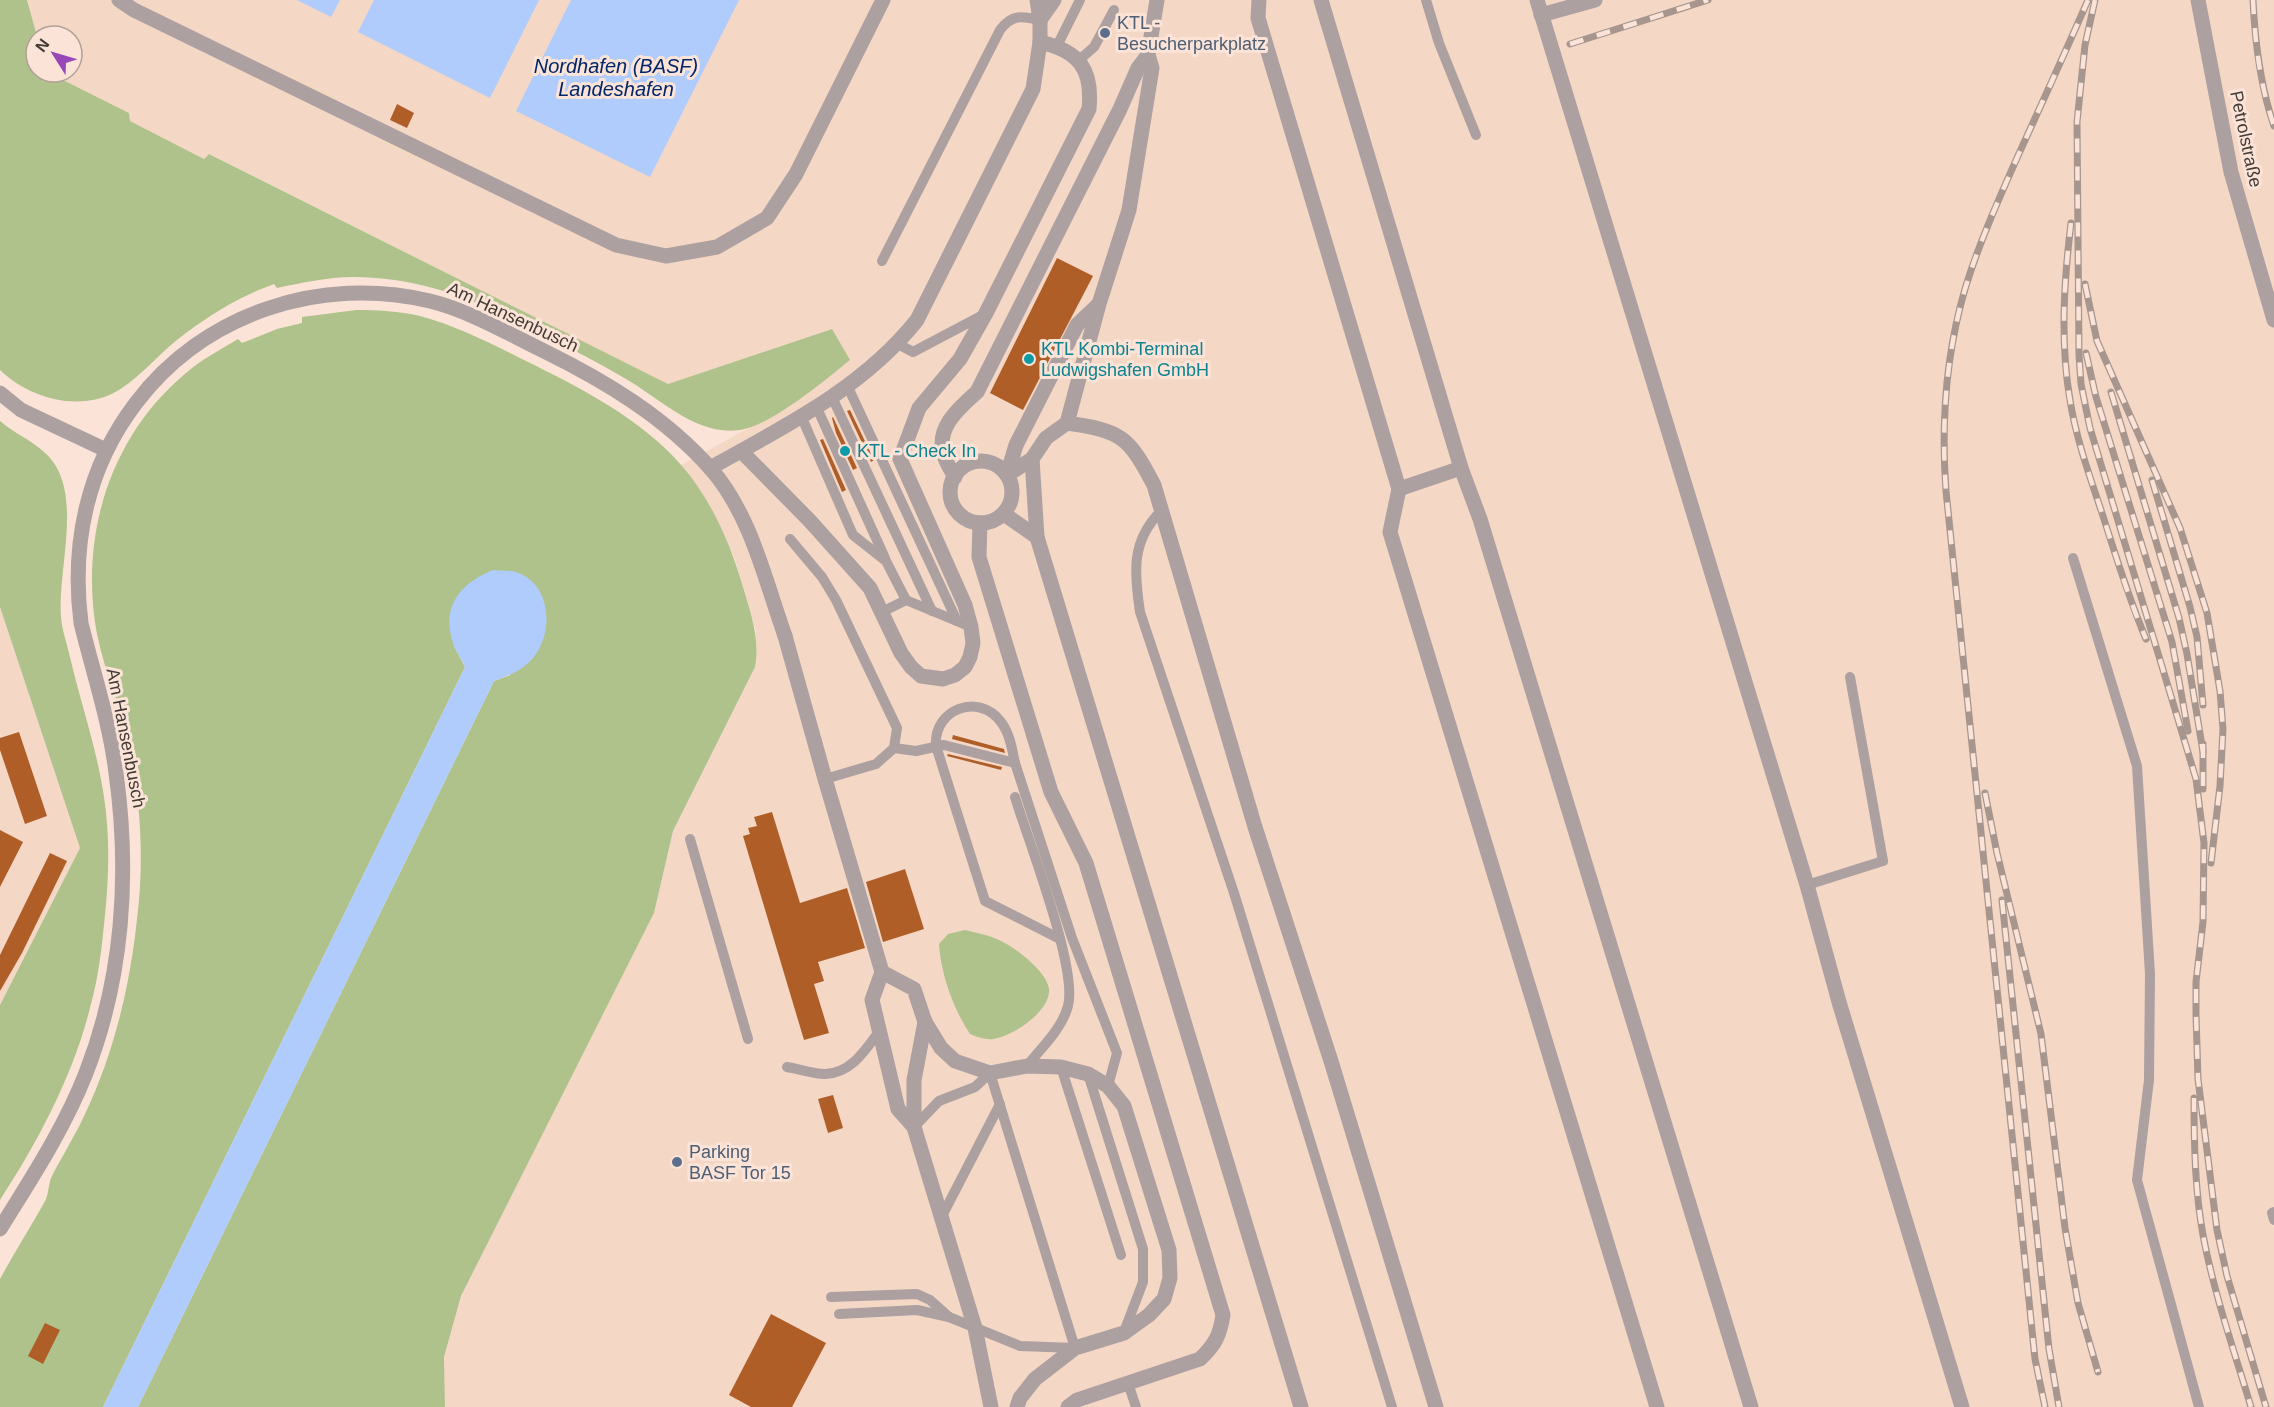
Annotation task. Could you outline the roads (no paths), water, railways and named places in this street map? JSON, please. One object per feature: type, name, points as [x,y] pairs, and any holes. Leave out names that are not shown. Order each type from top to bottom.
[{"type":"street","points":[[119,0],[616,245],[666,256],[717,247],[767,218],[796,174],[883,0]]},
{"type":"street","points":[[711,468],[817,408],[898,344],[916,320],[1034,89],[1040,42],[1037,0]]},
{"type":"street","points":[[1040,20],[1054,0]]},
{"type":"street","points":[[1007,475],[1032,459],[1046,438],[1067,423],[1099,304],[1129,210],[1152,68],[1148,55],[1157,0]]},
{"type":"street","points":[[1259,0],[1257,18],[1399,489],[1390,532],[1657,1407]]},
{"type":"street","points":[[1321,0],[1461,468],[1480,519],[1750,1407]]},
{"type":"street","points":[[1595,0],[1539,7],[1807,885],[1839,1002],[1962,1407]]},
{"type":"street","name":"Petrolstraße","points":[[2198,0],[2231,172],[2274,320]]},
{"type":"street","points":[[741,451],[810,521],[870,588],[901,653],[911,667],[921,676],[943,679],[955,675],[964,667],[970,657],[973,643],[964,624],[965,605],[900,459],[919,408],[960,359],[986,313],[1089,109],[1091,89],[1087,75],[1078,61],[1057,46],[1040,42]]},
{"type":"street","points":[[955,477],[943,455],[942,438],[948,422],[977,392],[1120,109],[1138,68],[1148,55]]},
{"type":"street","name":"Am Hansenbusch","points":[[0,1229],[51,1145],[86,1073],[112,982],[122,921],[124,873],[122,821],[116,771],[81,623],[77,580],[79,546],[85,510],[106,450],[120,424],[147,389],[170,364],[217,330],[258,311],[308,297],[374,292],[403,295],[442,304],[489,324],[617,390],[646,410],[711,468],[747,526],[785,636],[882,972]]},
{"type":"street","points":[[1007,475],[993,464],[976,462],[968,465],[955,477],[951,487],[954,507],[961,516],[980,523],[989,523],[1004,514],[1012,499],[1007,475],[1016,445],[1077,326],[1099,304]]},
{"type":"street","points":[[0,393],[21,410],[106,450]]},
{"type":"street","points":[[1067,423],[1100,428],[1113,433],[1136,451],[1154,485],[1255,827],[1331,1061],[1436,1407]]},
{"type":"street","points":[[1032,459],[1037,537],[1301,1407]]},
{"type":"street","points":[[1399,489],[1461,468]]},
{"type":"street","points":[[1004,514],[1037,537]]},
{"type":"street","points":[[980,523],[979,557],[1052,792],[1086,863],[1223,1315],[1220,1332],[1214,1346],[1200,1359],[1077,1400],[1068,1407]]},
{"type":"street","points":[[914,1127],[898,1109],[872,1000],[882,972],[914,989],[925,1022],[941,1048],[956,1061],[990,1073],[1027,1066],[1061,1067],[1088,1074],[1108,1086],[1124,1106],[1169,1250],[1170,1278],[1164,1299],[1149,1315],[1124,1333],[1075,1348],[1035,1379],[1020,1398],[1017,1407]]},
{"type":"street","points":[[925,1022],[914,1080],[914,1127],[975,1328],[991,1407]]},
{"type":"lane","points":[[1057,46],[1080,0]]},
{"type":"lane","points":[[1426,0],[1439,43],[1476,135]]},
{"type":"lane","points":[[1078,61],[1094,47],[1113,10]]},
{"type":"lane","points":[[882,261],[999,30],[1006,21],[1014,17],[1023,16],[1040,20]]},
{"type":"lane","points":[[898,344],[913,352],[986,313]]},
{"type":"lane","points":[[847,385],[964,624]]},
{"type":"lane","points":[[832,397],[932,611]]},
{"type":"lane","points":[[817,408],[906,600],[964,624]]},
{"type":"lane","points":[[802,418],[853,535],[886,561]]},
{"type":"lane","points":[[1161,511],[1148,524],[1140,538],[1136,584],[1140,612],[1234,894],[1392,1407]]},
{"type":"lane","points":[[790,539],[822,577],[836,600],[897,728],[894,748],[876,764],[825,779]]},
{"type":"lane","points":[[2073,558],[2137,766],[2150,974],[2150,1033],[2149,1080],[2137,1180],[2199,1407]]},
{"type":"lane","points":[[882,612],[906,600]]},
{"type":"lane","points":[[1807,885],[1883,861],[1850,676]]},
{"type":"lane","points":[[1060,939],[985,901],[936,746],[935,736],[940,723],[949,713],[962,706],[975,706],[988,711],[1000,721],[1008,735],[1072,938],[1117,1053],[1108,1086]]},
{"type":"lane","points":[[894,748],[916,750],[944,744],[1015,763]]},
{"type":"lane","points":[[1015,797],[1060,939],[1070,984],[1069,1005],[1062,1023],[1027,1066]]},
{"type":"lane","points":[[690,839],[748,1039]]},
{"type":"lane","points":[[787,1067],[826,1074],[856,1063],[880,1030]]},
{"type":"lane","points":[[1061,1067],[1121,1255]]},
{"type":"lane","points":[[839,1314],[917,1310],[949,1317],[1020,1346],[1075,1348],[990,1073],[975,1087],[939,1101],[914,1127]]},
{"type":"lane","points":[[1088,1074],[1143,1249],[1143,1282],[1124,1333]]},
{"type":"lane","points":[[941,1218],[1000,1104]]},
{"type":"lane","points":[[2274,1212],[2272,1213],[2274,1220]]},
{"type":"lane","points":[[831,1297],[917,1294],[930,1300],[949,1317]]},
{"type":"lane","points":[[1128,1383],[1136,1407]]},
{"type":"water","points":[[297,0],[340,0],[331,17]]},
{"type":"water","name":"Nordhafen (BASF) Landeshafen","points":[[374,0],[539,0],[490,98],[358,32]]},
{"type":"water","name":"Nordhafen (BASF) Landeshafen","points":[[571,0],[739,0],[650,177],[516,111]]},
{"type":"water","points":[[493,570],[516,572],[528,578],[537,587],[546,610],[544,636],[540,648],[525,666],[494,681],[138,1407],[103,1407],[465,667],[454,646],[450,632],[451,609],[462,590],[471,582]]},
{"type":"railway","points":[[1570,44],[1708,0]]},
{"type":"railway","points":[[2045,1407],[2035,1359],[1946,491],[1944,440],[1949,364],[1970,272],[2003,190],[2088,0]]},
{"type":"railway","points":[[2095,0],[2085,45],[2077,122],[2081,384],[2090,428],[2196,779],[2204,843],[2203,922],[2196,982],[2198,1079],[2217,1230],[2227,1276],[2266,1407]]},
{"type":"railway","points":[[2253,0],[2259,64],[2274,126]]},
{"type":"railway","points":[[2071,223],[2064,312],[2065,356],[2070,400],[2088,469],[2146,639]]},
{"type":"railway","points":[[2085,284],[2097,341],[2180,528],[2207,613],[2220,691],[2223,729],[2220,786],[2211,863]]},
{"type":"railway","points":[[2086,353],[2096,397],[2172,642],[2188,731]]},
{"type":"railway","points":[[2111,392],[2179,618],[2203,752]]},
{"type":"railway","points":[[2152,480],[2197,637],[2203,705]]},
{"type":"railway","points":[[2203,744],[2203,789]]},
{"type":"railway","points":[[1985,793],[1997,853],[2041,1034],[2065,1228],[2078,1303],[2098,1372]]},
{"type":"railway","points":[[2002,900],[2049,1349],[2059,1407]]},
{"type":"railway","points":[[2194,1098],[2198,1202],[2203,1235],[2219,1300],[2251,1407]]},
{"type":"place","name":"KTL - Besucherparkplatz","points":[[1105,33]]},
{"type":"place","name":"KTL Kombi-Terminal Ludwigshafen GmbH","points":[[1029,359]]},
{"type":"place","name":"KTL - Check In","points":[[845,451]]},
{"type":"place","name":"Parking BASF Tor 15","points":[[677,1162]]}]
